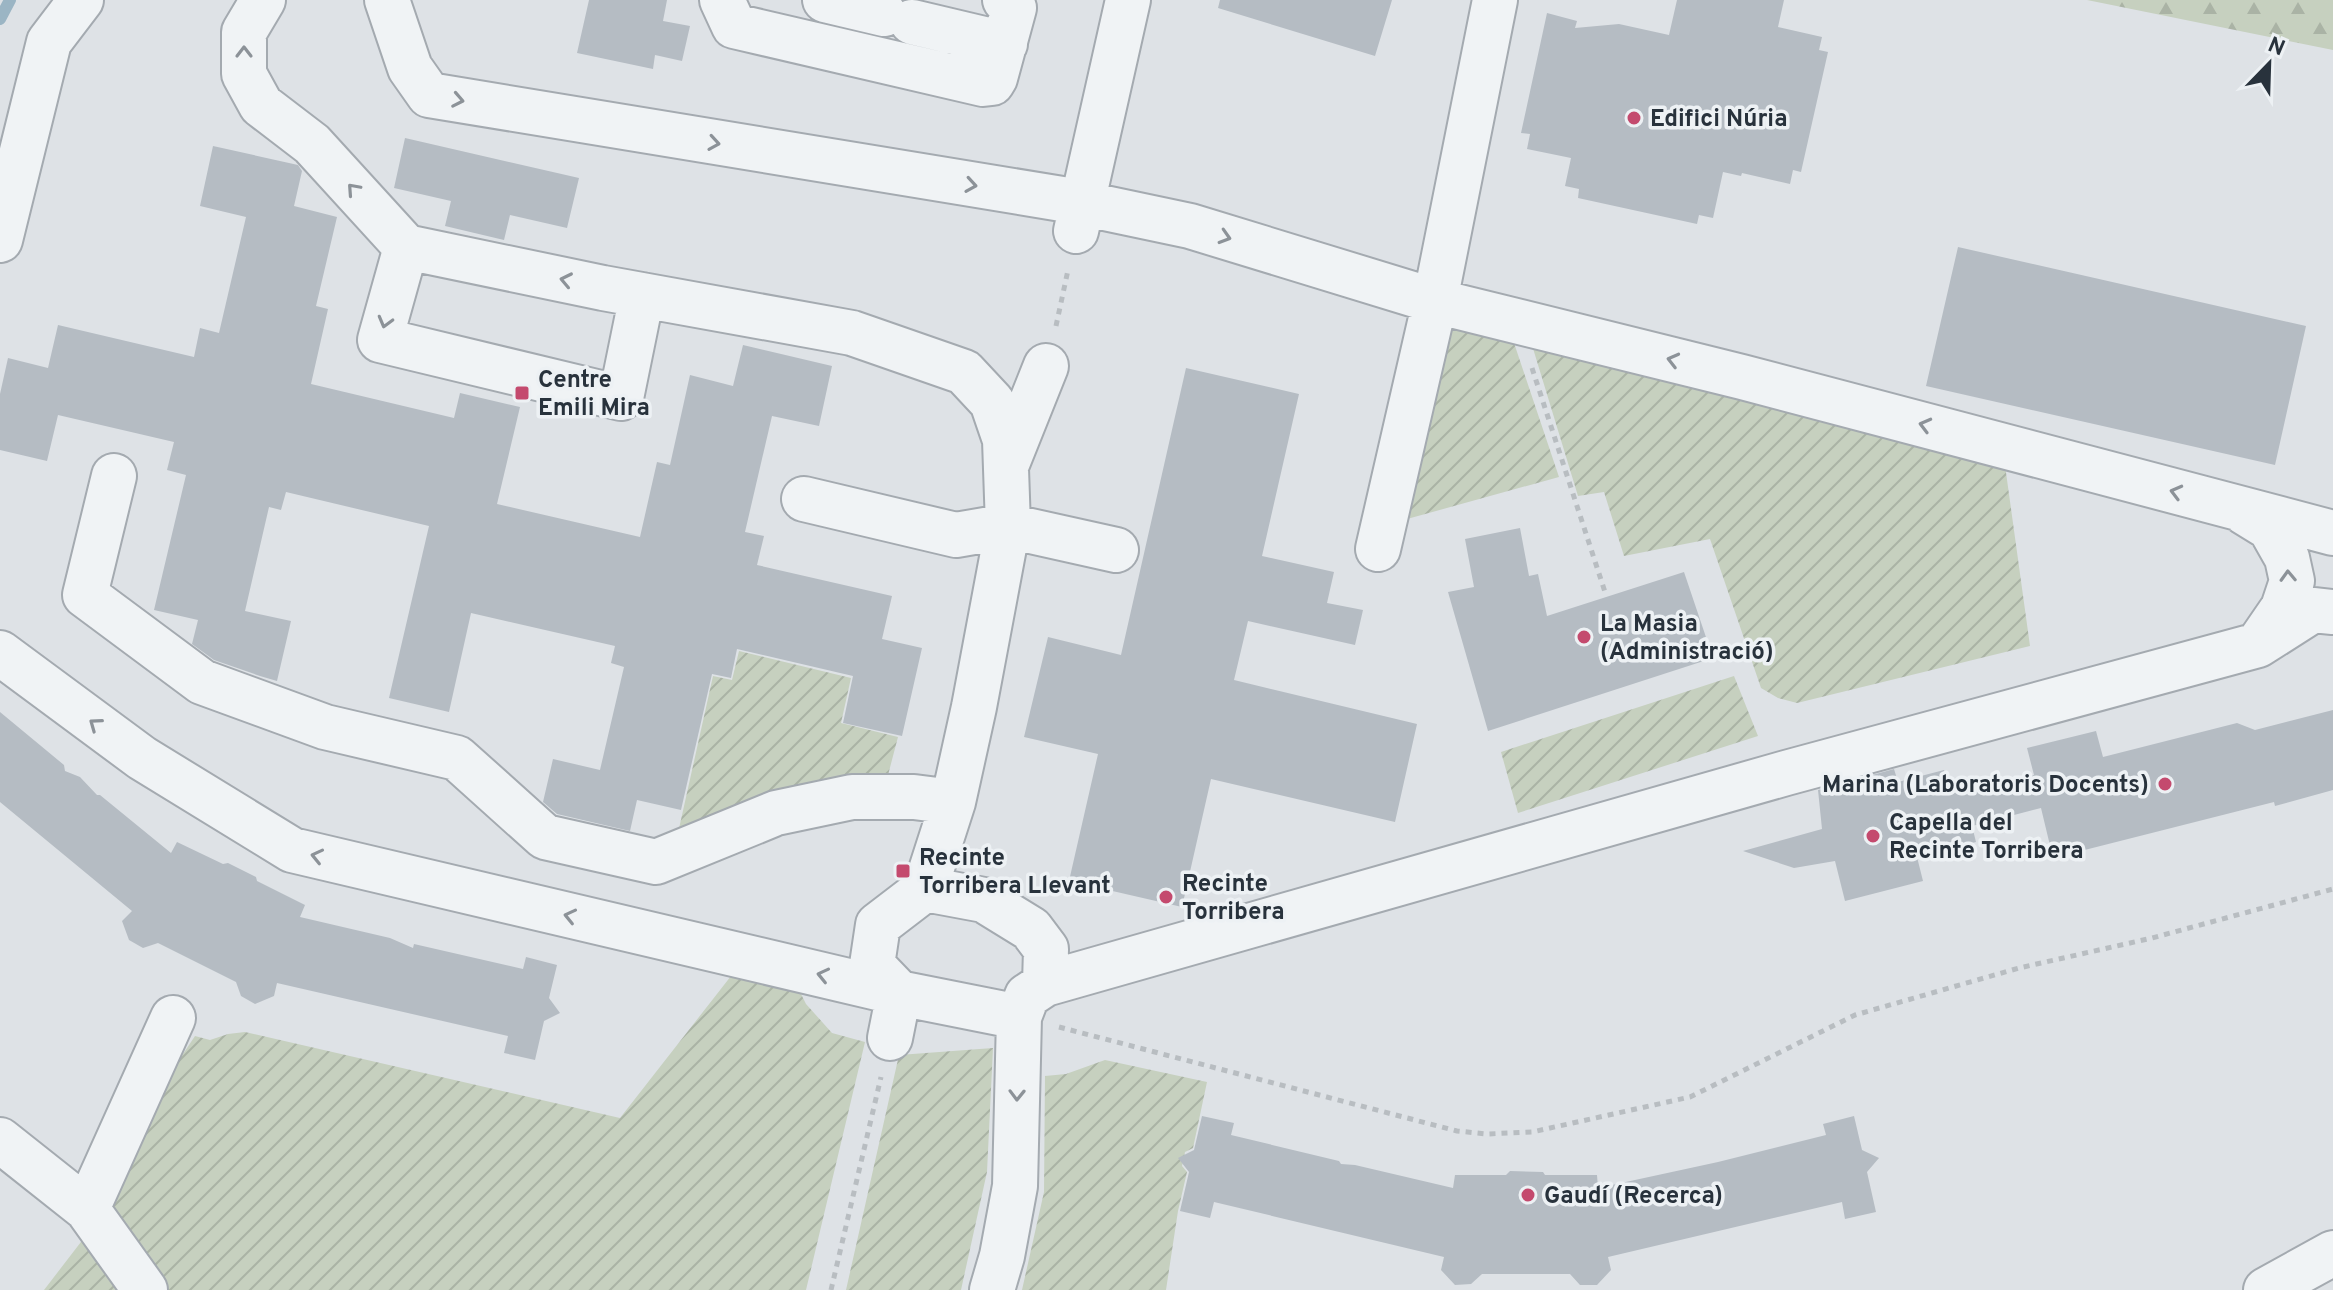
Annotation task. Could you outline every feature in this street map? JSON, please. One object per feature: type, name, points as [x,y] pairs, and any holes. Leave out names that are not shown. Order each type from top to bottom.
[{"type":"lane","points":[[0,240],[49,42],[81,0]]},
{"type":"lane","points":[[263,0],[244,32],[244,74],[261,105],[312,144],[406,247],[642,295],[852,333],[964,372],[992,402],[1005,440],[1008,526],[953,802],[925,889],[878,925],[872,965],[899,993]]},
{"type":"lane","points":[[387,0],[410,68],[429,95],[1080,218],[1190,226],[1435,301],[1742,377],[2333,533]]},
{"type":"lane","points":[[402,42],[411,0]]},
{"type":"lane","points":[[722,0],[734,26],[772,17],[811,44],[911,21]]},
{"type":"lane","points":[[811,44],[824,0],[1005,44]]},
{"type":"lane","points":[[911,21],[941,74],[983,84],[992,83],[1014,8],[1010,1],[1005,0]]},
{"type":"lane","points":[[1080,218],[1128,0]]},
{"type":"lane","points":[[1378,549],[1435,301],[1495,0]]},
{"type":"lane","points":[[406,247],[380,340],[621,398],[642,295]]},
{"type":"lane","points":[[1006,466],[1046,366]]},
{"type":"lane","points":[[114,476],[85,595],[202,682],[325,727],[457,758],[545,837],[656,862],[776,813],[852,797],[914,797],[953,802]]},
{"type":"lane","points":[[804,499],[956,535],[1008,526],[1116,550]]},
{"type":"lane","points":[[2240,509],[2270,528],[2287,558],[2292,581],[2283,608],[2258,645]]},
{"type":"lane","points":[[0,653],[142,758],[292,850],[899,993],[1032,1000],[1786,773],[2258,645],[2313,610],[2333,612]]},
{"type":"lane","points":[[925,889],[984,900],[1031,929],[1046,949],[1032,1000],[1015,1186],[1002,1256],[992,1290]]},
{"type":"lane","points":[[890,1038],[899,993]]},
{"type":"lane","points":[[87,1209],[173,1018]]},
{"type":"lane","points":[[0,1140],[87,1209],[145,1290]]},
{"type":"lane","points":[[2266,1290],[2333,1253]]},
{"type":"path","points":[[1046,366],[1080,218]]},
{"type":"path","points":[[1517,321],[1605,592]]},
{"type":"path","points":[[1032,1000],[1457,1131],[1487,1134],[1532,1132],[1690,1097],[1855,1015],[2019,968],[2152,938],[2333,889]]},
{"type":"path","points":[[831,1290],[890,1038]]},
{"type":"green space","points":[[2087,0],[2333,0],[2333,50]]},
{"type":"green space","points":[[1443,315],[1510,331],[1559,477],[1389,524]]},
{"type":"green space","points":[[1528,332],[2004,458],[2030,646],[1797,703],[1778,698],[1761,688],[1710,539],[1624,556],[1604,492],[1578,496]]},
{"type":"green space","points":[[739,651],[851,678],[841,723],[898,737],[882,798],[742,817],[719,862],[672,860],[713,676],[732,680]]},
{"type":"green space","points":[[1734,676],[1758,736],[1518,813],[1501,752]]},
{"type":"green space","points":[[749,953],[795,982],[806,1004],[832,1033],[865,1042],[806,1290],[164,1290],[140,1244],[123,1222],[91,1192],[195,1036],[210,1040],[245,1032],[620,1118]]},
{"type":"green space","points":[[993,1048],[987,1172],[961,1290],[846,1290],[899,1055]]},
{"type":"green space","points":[[1105,1060],[1207,1082],[1193,1148],[1185,1152],[1182,1166],[1187,1172],[1166,1290],[1022,1290],[1044,1192],[1045,1076],[1066,1074]]},
{"type":"green space","points":[[84,1238],[128,1290],[44,1290]]},
{"type":"building","points":[[589,0],[667,0],[663,21],[690,26],[682,61],[655,55],[653,69],[577,53]]},
{"type":"building","points":[[1220,0],[1392,0],[1375,56],[1218,8]]},
{"type":"building","name":"Edifici Núria","points":[[1677,0],[1784,0],[1778,27],[1822,37],[1819,50],[1828,52],[1801,172],[1793,170],[1790,184],[1723,172],[1713,218],[1699,215],[1697,224],[1578,198],[1579,189],[1565,186],[1571,158],[1527,149],[1530,134],[1521,133],[1547,13],[1577,21],[1575,28],[1619,24],[1669,35]]},
{"type":"building","points":[[405,138],[579,178],[567,228],[510,215],[504,240],[445,226],[451,201],[394,188]]},
{"type":"building","points":[[213,146],[298,165],[302,171],[294,206],[337,217],[316,306],[328,309],[311,384],[454,418],[460,393],[520,407],[497,504],[640,537],[657,462],[670,465],[690,375],[733,386],[743,345],[832,366],[819,426],[772,416],[745,532],[764,536],[757,565],[892,596],[882,639],[922,648],[902,736],[843,723],[853,676],[737,649],[731,678],[712,674],[681,810],[637,800],[630,831],[557,814],[543,802],[553,759],[600,770],[624,667],[611,663],[615,646],[471,613],[449,712],[389,698],[429,526],[286,492],[281,510],[269,507],[245,611],[291,621],[277,681],[214,660],[192,644],[198,620],[154,610],[186,475],[167,470],[174,442],[58,415],[47,461],[0,450],[0,394],[8,358],[48,368],[58,325],[194,357],[200,328],[219,333],[246,217],[200,206]]},
{"type":"building","points":[[1958,247],[2306,326],[2275,465],[1926,386]]},
{"type":"building","points":[[1186,368],[1299,394],[1262,556],[1334,572],[1327,603],[1363,610],[1355,645],[1248,621],[1234,680],[1417,724],[1395,822],[1211,779],[1182,907],[1069,881],[1098,754],[1024,737],[1048,637],[1121,655]]},
{"type":"building","name":"La Masia (Administració)","points":[[1520,528],[1529,576],[1538,574],[1547,616],[1684,572],[1713,658],[1488,731],[1448,592],[1474,587],[1465,539]]},
{"type":"building","name":"Marina (Laboratoris Docents)","points":[[2333,710],[2333,790],[2275,806],[2274,802],[2053,858],[2041,808],[1972,826],[1976,842],[1917,857],[1923,881],[1845,901],[1835,861],[1794,868],[1743,851],[1822,829],[1818,790],[1894,769],[1898,782],[1944,770],[1947,780],[1959,777],[1963,793],[2034,775],[2027,748],[2096,731],[2103,757],[2237,723],[2255,730]]},
{"type":"building","points":[[0,712],[64,765],[65,771],[80,777],[97,795],[171,853],[177,842],[223,864],[228,863],[305,905],[300,917],[390,938],[413,948],[414,944],[523,969],[526,957],[557,965],[549,998],[560,1013],[544,1021],[535,1060],[504,1053],[508,1036],[277,983],[274,996],[255,1004],[241,996],[236,982],[158,943],[143,948],[129,940],[122,921],[132,911],[0,802]]},
{"type":"building","name":"Gaudí (Recerca)","points":[[1202,1116],[1234,1123],[1231,1135],[1341,1164],[1453,1188],[1455,1175],[1506,1175],[1510,1171],[1597,1175],[1598,1188],[1826,1135],[1823,1124],[1854,1116],[1862,1150],[1879,1158],[1867,1172],[1876,1212],[1845,1219],[1842,1202],[1608,1257],[1611,1270],[1597,1285],[1580,1285],[1570,1274],[1482,1274],[1471,1284],[1455,1285],[1441,1270],[1444,1257],[1214,1202],[1210,1218],[1180,1211],[1189,1172],[1178,1158],[1194,1150]]},
{"type":"waterway","points":[[0,19],[10,0]]},
{"type":"place","name":"Edifici Núria","points":[[1634,118]]},
{"type":"place","name":"Centre Emili Mira","points":[[522,393]]},
{"type":"place","name":"La Masia (Administració)","points":[[1584,637]]},
{"type":"place","name":"Marina (Laboratoris Docents)","points":[[2165,784]]},
{"type":"place","name":"Capella del Recinte Torribera","points":[[1873,836]]},
{"type":"place","name":"Recinte Torribera Llevant","points":[[903,871]]},
{"type":"place","name":"Recinte Torribera","points":[[1166,897]]},
{"type":"place","name":"Gaudí (Recerca)","points":[[1528,1195]]}]
